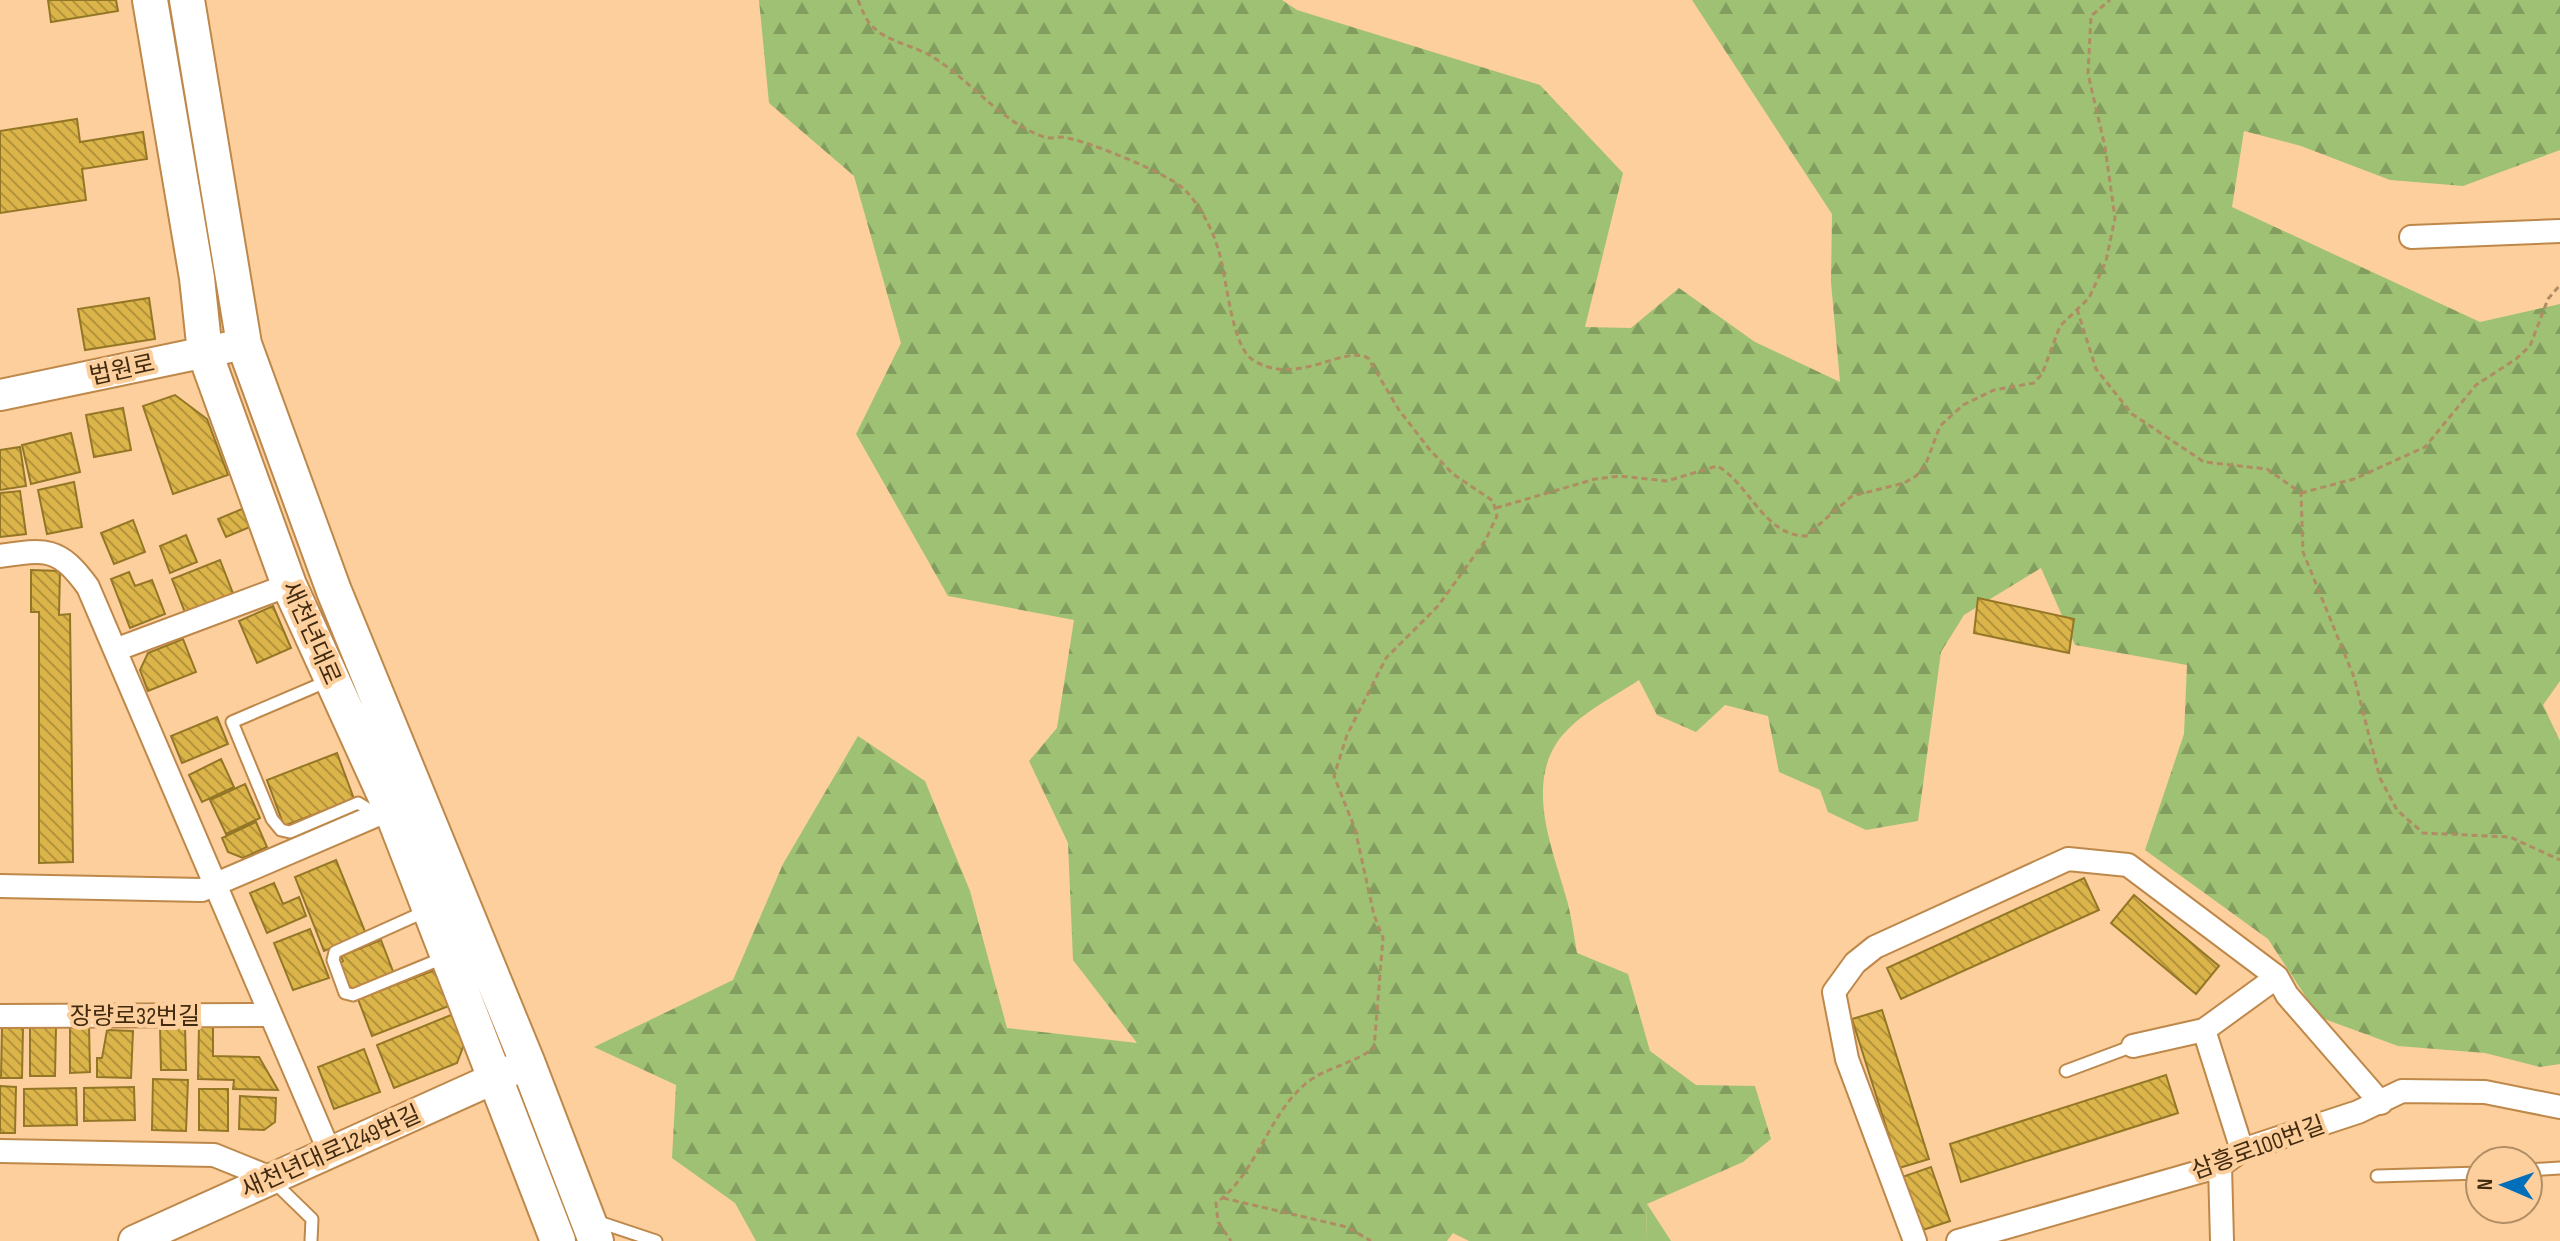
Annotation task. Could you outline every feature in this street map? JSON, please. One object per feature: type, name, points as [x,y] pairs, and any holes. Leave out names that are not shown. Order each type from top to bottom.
[{"type":"main road","name":"새천년대로","points":[[150,0],[197,278],[205,353],[289,585],[332,679],[384,812],[426,903],[492,1079],[558,1241]]},
{"type":"main road","name":"새천년대로","points":[[187,0],[244,344],[334,591],[528,1064],[591,1229]]},
{"type":"street","points":[[2411,237],[2560,231]]},
{"type":"street","name":"법원로","points":[[0,395],[244,344]]},
{"type":"street","points":[[0,556],[39,550],[70,562],[88,587],[330,1153]]},
{"type":"street","points":[[115,650],[289,585]]},
{"type":"street","points":[[0,886],[202,890],[384,812]]},
{"type":"street","points":[[1915,1241],[1847,1059],[1834,992],[1855,963],[1875,947],[2068,859],[2128,865],[2277,977],[2287,995],[2381,1103]]},
{"type":"street","points":[[2133,1046],[2204,1030],[2277,977]]},
{"type":"street","name":"장량로32번길","points":[[0,1016],[271,1015]]},
{"type":"street","points":[[2204,1030],[2242,1150]]},
{"type":"street","name":"새천년대로1249번길","points":[[134,1241],[528,1064]]},
{"type":"street","name":"삼흥로100번길","points":[[1958,1241],[2220,1166],[2242,1150],[2381,1103],[2402,1091],[2485,1092],[2560,1107]]},
{"type":"street","points":[[0,1151],[214,1155],[271,1178]]},
{"type":"street","points":[[2220,1166],[2222,1241]]},
{"type":"lane","points":[[332,679],[232,722],[255,780],[281,830],[290,832],[358,803],[384,812]]},
{"type":"lane","points":[[426,903],[415,916],[335,952],[333,960],[345,993],[353,995],[447,957]]},
{"type":"lane","points":[[2066,1071],[2133,1046]]},
{"type":"lane","points":[[2377,1176],[2464,1173]]},
{"type":"lane","points":[[271,1178],[312,1219],[311,1241]]},
{"type":"lane","points":[[591,1229],[656,1241]]},
{"type":"path","points":[[858,0],[873,27],[886,37],[933,57],[987,100],[1037,134],[1047,138],[1063,137],[1100,150],[1160,173],[1181,186],[1197,205],[1217,243],[1238,338],[1249,358],[1272,367],[1291,369],[1315,367],[1350,353],[1368,358],[1399,410],[1430,450],[1453,474],[1493,501],[1496,508],[1494,526],[1438,606],[1386,658],[1347,735],[1334,776],[1355,829],[1374,915],[1383,938],[1374,1048],[1301,1087],[1223,1198],[1216,1203],[1215,1212],[1231,1241]]},
{"type":"path","points":[[1496,508],[1595,479],[1619,476],[1667,481],[1717,466],[1729,472],[1755,506],[1774,522],[1788,532],[1806,536],[1852,496],[1904,483],[1916,476],[1925,466],[1940,426],[1963,405],[1994,390],[2034,383],[2042,374],[2054,335],[2089,298],[2103,270],[2115,218],[2105,147],[2093,106],[2088,52],[2091,16],[2110,0]]},
{"type":"path","points":[[2301,493],[2354,479],[2425,447],[2476,385],[2530,346],[2544,309],[2560,285]]},
{"type":"path","points":[[2077,309],[2096,369],[2132,414],[2204,462],[2267,469],[2301,493]]},
{"type":"path","points":[[2301,493],[2303,552],[2354,677],[2380,778],[2397,810],[2423,833],[2436,837],[2510,837],[2560,860]]},
{"type":"path","points":[[1223,1198],[1347,1227],[1371,1241]]},
{"type":"green space","points":[[759,0],[1282,0],[1297,10],[1540,85],[1623,173],[1585,327],[1631,328],[1679,288],[1755,342],[1840,382],[1831,282],[1832,214],[1692,0],[2560,0],[2560,150],[2463,186],[2390,180],[2301,146],[2244,131],[2232,207],[2480,322],[2560,304],[2560,681],[2543,705],[2560,741],[2560,1064],[2540,1067],[2485,1053],[2398,1046],[2319,1017],[2268,939],[2145,850],[2184,734],[2187,665],[2075,645],[2041,568],[1964,615],[1941,652],[1918,821],[1866,830],[1828,812],[1820,790],[1779,772],[1768,716],[1725,705],[1696,732],[1657,715],[1639,680],[1583,716],[1556,744],[1547,763],[1543,803],[1577,953],[1628,974],[1650,1051],[1696,1085],[1755,1086],[1771,1139],[1743,1162],[1647,1204],[1646,1241],[1469,1241],[1453,1233],[1447,1241],[756,1241],[735,1203],[672,1158],[676,1085],[594,1047],[733,980],[783,864],[858,736],[925,781],[970,891],[1007,1028],[1137,1043],[1073,960],[1068,843],[1029,761],[1057,728],[1074,620],[948,596],[856,434],[901,343],[854,176],[769,103]]},
{"type":"green space","points":[[1647,1204],[1671,1241],[1646,1241]]},
{"type":"building","points":[[48,0],[116,0],[118,11],[51,22]]},
{"type":"building","points":[[77,119],[80,142],[143,132],[147,159],[82,169],[86,200],[0,213],[0,131]]},
{"type":"building","points":[[149,298],[155,339],[85,350],[78,309]]},
{"type":"building","points":[[175,395],[207,419],[228,475],[173,494],[143,406]]},
{"type":"building","points":[[123,408],[131,450],[94,457],[86,415]]},
{"type":"building","points":[[71,433],[80,472],[31,484],[22,445]]},
{"type":"building","points":[[20,447],[26,486],[0,490],[0,450]]},
{"type":"building","points":[[74,482],[82,527],[47,534],[38,490]]},
{"type":"building","points":[[20,491],[26,534],[0,537],[0,493]]},
{"type":"building","points":[[242,509],[250,527],[226,537],[218,519]]},
{"type":"building","points":[[133,520],[145,552],[114,564],[101,533]]},
{"type":"building","points":[[186,535],[197,562],[170,573],[160,546]]},
{"type":"building","points":[[220,560],[234,596],[186,615],[172,579]]},
{"type":"building","points":[[31,570],[60,571],[59,615],[70,614],[73,862],[39,863],[39,612],[31,612]]},
{"type":"building","points":[[129,572],[135,586],[152,580],[165,614],[130,628],[111,579]]},
{"type":"building","points":[[1978,598],[2074,619],[2069,653],[1974,633]]},
{"type":"building","points":[[273,606],[291,648],[257,663],[239,621]]},
{"type":"building","points":[[183,639],[196,672],[148,691],[140,670],[148,653]]},
{"type":"building","points":[[217,717],[228,744],[182,763],[171,736]]},
{"type":"building","points":[[337,753],[354,799],[284,826],[267,780]]},
{"type":"building","points":[[221,759],[234,787],[202,802],[189,775]]},
{"type":"building","points":[[245,784],[260,818],[226,834],[210,800]]},
{"type":"building","points":[[256,822],[267,847],[243,858],[228,852],[222,838]]},
{"type":"building","points":[[336,860],[366,934],[324,951],[295,877]]},
{"type":"building","points":[[2084,878],[2099,910],[1901,999],[1887,968]]},
{"type":"building","points":[[274,883],[283,904],[299,897],[306,916],[267,933],[250,893]]},
{"type":"building","points":[[2134,895],[2219,966],[2196,994],[2111,923]]},
{"type":"building","points":[[310,929],[329,978],[293,990],[274,943]]},
{"type":"building","points":[[381,940],[394,974],[351,991],[340,963],[343,961],[341,956]]},
{"type":"building","points":[[440,968],[454,1004],[372,1036],[358,999]]},
{"type":"building","points":[[1882,1010],[1929,1159],[1899,1168],[1852,1019]]},
{"type":"building","points":[[456,1013],[466,1039],[457,1063],[394,1088],[377,1045]]},
{"type":"building","points":[[70,1025],[89,1025],[90,1072],[70,1073]]},
{"type":"building","points":[[185,1025],[186,1070],[161,1070],[160,1026]]},
{"type":"building","points":[[199,1025],[213,1026],[213,1056],[259,1057],[278,1090],[233,1089],[234,1080],[198,1079]]},
{"type":"building","points":[[2,1027],[23,1028],[22,1078],[1,1078]]},
{"type":"building","points":[[30,1027],[56,1027],[55,1076],[30,1076]]},
{"type":"building","points":[[107,1030],[133,1031],[131,1078],[97,1077],[97,1058],[102,1058]]},
{"type":"building","points":[[364,1049],[380,1092],[334,1109],[318,1067]]},
{"type":"building","points":[[2166,1075],[2178,1113],[1961,1182],[1950,1144]]},
{"type":"building","points":[[153,1079],[188,1080],[186,1131],[152,1130]]},
{"type":"building","points":[[0,1086],[16,1087],[15,1133],[0,1133]]},
{"type":"building","points":[[134,1087],[135,1120],[84,1121],[84,1088]]},
{"type":"building","points":[[76,1088],[77,1125],[24,1126],[24,1089]]},
{"type":"building","points":[[199,1089],[228,1089],[228,1131],[199,1130]]},
{"type":"building","points":[[240,1096],[276,1098],[275,1122],[264,1130],[239,1129]]},
{"type":"building","points":[[1931,1167],[1950,1221],[1920,1231],[1902,1177]]}]
